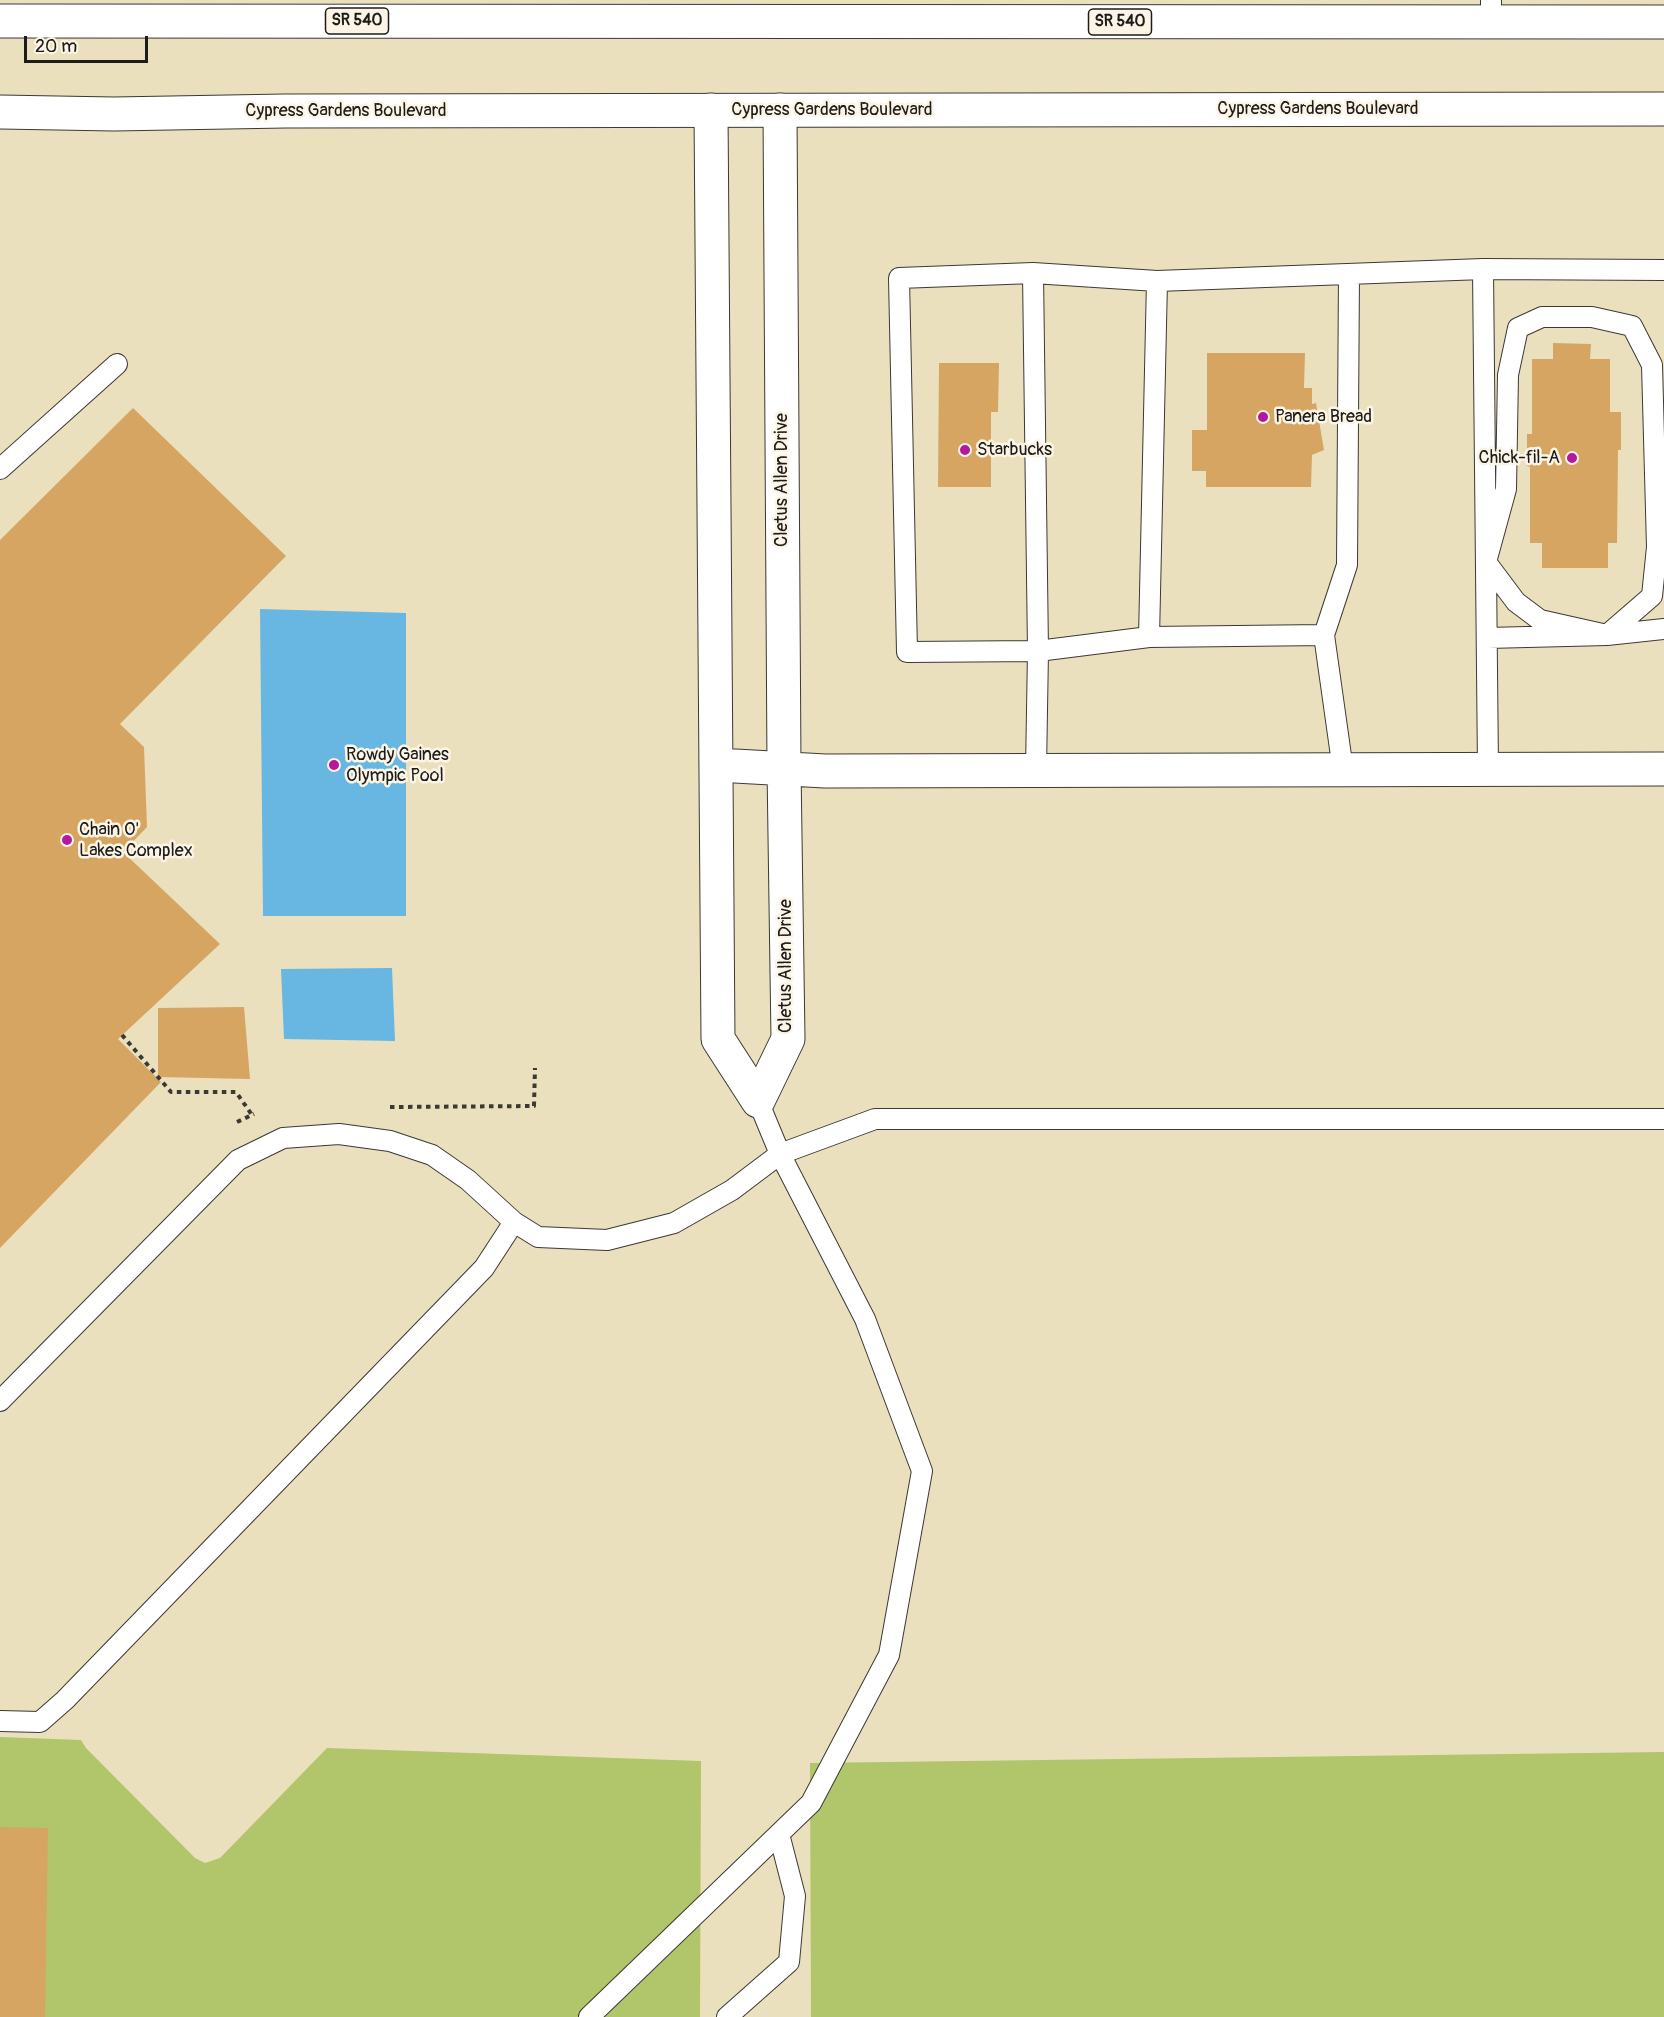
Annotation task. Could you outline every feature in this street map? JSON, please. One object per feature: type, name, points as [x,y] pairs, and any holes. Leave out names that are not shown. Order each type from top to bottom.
[{"type":"main road","name":"SR 540","points":[[0,21],[115,10],[766,10],[1491,11],[1664,22]]},
{"type":"main road","name":"Cypress Gardens Boulevard","points":[[0,112],[114,114],[285,111],[1664,109]]},
{"type":"main road","points":[[711,110],[711,354],[717,765],[718,1040],[758,1101]]},
{"type":"main road","name":"Cletus Allen Drive","points":[[758,1101],[788,1040],[780,110]]},
{"type":"main road","points":[[717,765],[825,771],[1664,769]]},
{"type":"lane","points":[[1324,635],[1149,637],[1038,651],[907,652],[899,278],[1033,273],[1157,281],[1483,269],[1664,270]]},
{"type":"lane","points":[[1483,269],[1488,769]]},
{"type":"lane","points":[[1033,273],[1038,651],[1036,770]]},
{"type":"lane","points":[[1343,770],[1324,635],[1347,565],[1349,274]]},
{"type":"lane","points":[[1149,637],[1157,281]]},
{"type":"lane","points":[[1486,562],[1506,489],[1508,375],[1518,328],[1542,318],[1592,318],[1632,326],[1652,365],[1657,547],[1652,596],[1607,635]]},
{"type":"lane","points":[[0,469],[117,364]]},
{"type":"lane","points":[[1486,562],[1516,602],[1540,620],[1607,635]]},
{"type":"lane","points":[[1487,638],[1607,635],[1664,629]]},
{"type":"lane","points":[[589,2017],[811,1803],[890,1655],[922,1471],[865,1319],[780,1154],[758,1101]]},
{"type":"lane","points":[[0,1401],[238,1160],[283,1138],[339,1134],[390,1141],[432,1155],[468,1180],[514,1222],[538,1237],[607,1240],[674,1222],[732,1190],[780,1154],[875,1119],[1664,1119]]},
{"type":"lane","points":[[0,1721],[40,1722],[65,1700],[159,1606],[484,1268],[514,1222]]},
{"type":"lane","points":[[727,2017],[789,1962],[795,1896],[779,1834]]},
{"type":"path","points":[[122,1035],[171,1092],[236,1092],[252,1115]]},
{"type":"green space","points":[[0,1737],[81,1740],[86,1748],[195,1858],[205,1863],[220,1858],[327,1748],[701,1761],[700,2017],[0,2017]]},
{"type":"green space","points":[[1664,1752],[1664,2017],[811,2017],[810,1763]]},
{"type":"water","name":"Rowdy Gaines Olympic Pool","points":[[260,609],[406,613],[406,916],[263,916]]},
{"type":"water","points":[[392,968],[395,1041],[284,1039],[281,969]]},
{"type":"building","name":"Chick-fil-A","points":[[1553,343],[1591,344],[1590,359],[1610,359],[1610,412],[1621,412],[1621,450],[1618,450],[1617,543],[1608,543],[1608,568],[1542,568],[1542,543],[1530,543],[1530,467],[1527,466],[1527,434],[1532,434],[1532,359],[1553,359]]},
{"type":"building","name":"Panera Bread","points":[[1207,353],[1305,353],[1304,388],[1312,388],[1312,404],[1316,403],[1324,450],[1312,455],[1311,487],[1206,487],[1206,471],[1192,471],[1192,430],[1207,430]]},
{"type":"building","name":"Starbucks","points":[[939,363],[999,363],[998,412],[991,412],[991,487],[938,487]]},
{"type":"building","name":"Chain O' Lakes Complex","points":[[133,408],[286,556],[120,724],[144,747],[147,827],[123,852],[220,944],[118,1039],[161,1082],[0,1248],[0,540]]},
{"type":"building","points":[[244,1007],[250,1079],[158,1077],[158,1008]]},
{"type":"building","points":[[0,1827],[48,1828],[45,2017],[0,2017]]},
{"type":"place","name":"Panera Bread","points":[[1263,417]]},
{"type":"place","name":"Starbucks","points":[[965,450]]},
{"type":"place","name":"Chick-fil-A","points":[[1572,458]]},
{"type":"place","name":"Rowdy Gaines Olympic Pool","points":[[334,765]]},
{"type":"place","name":"Chain O' Lakes Complex","points":[[67,840]]}]
